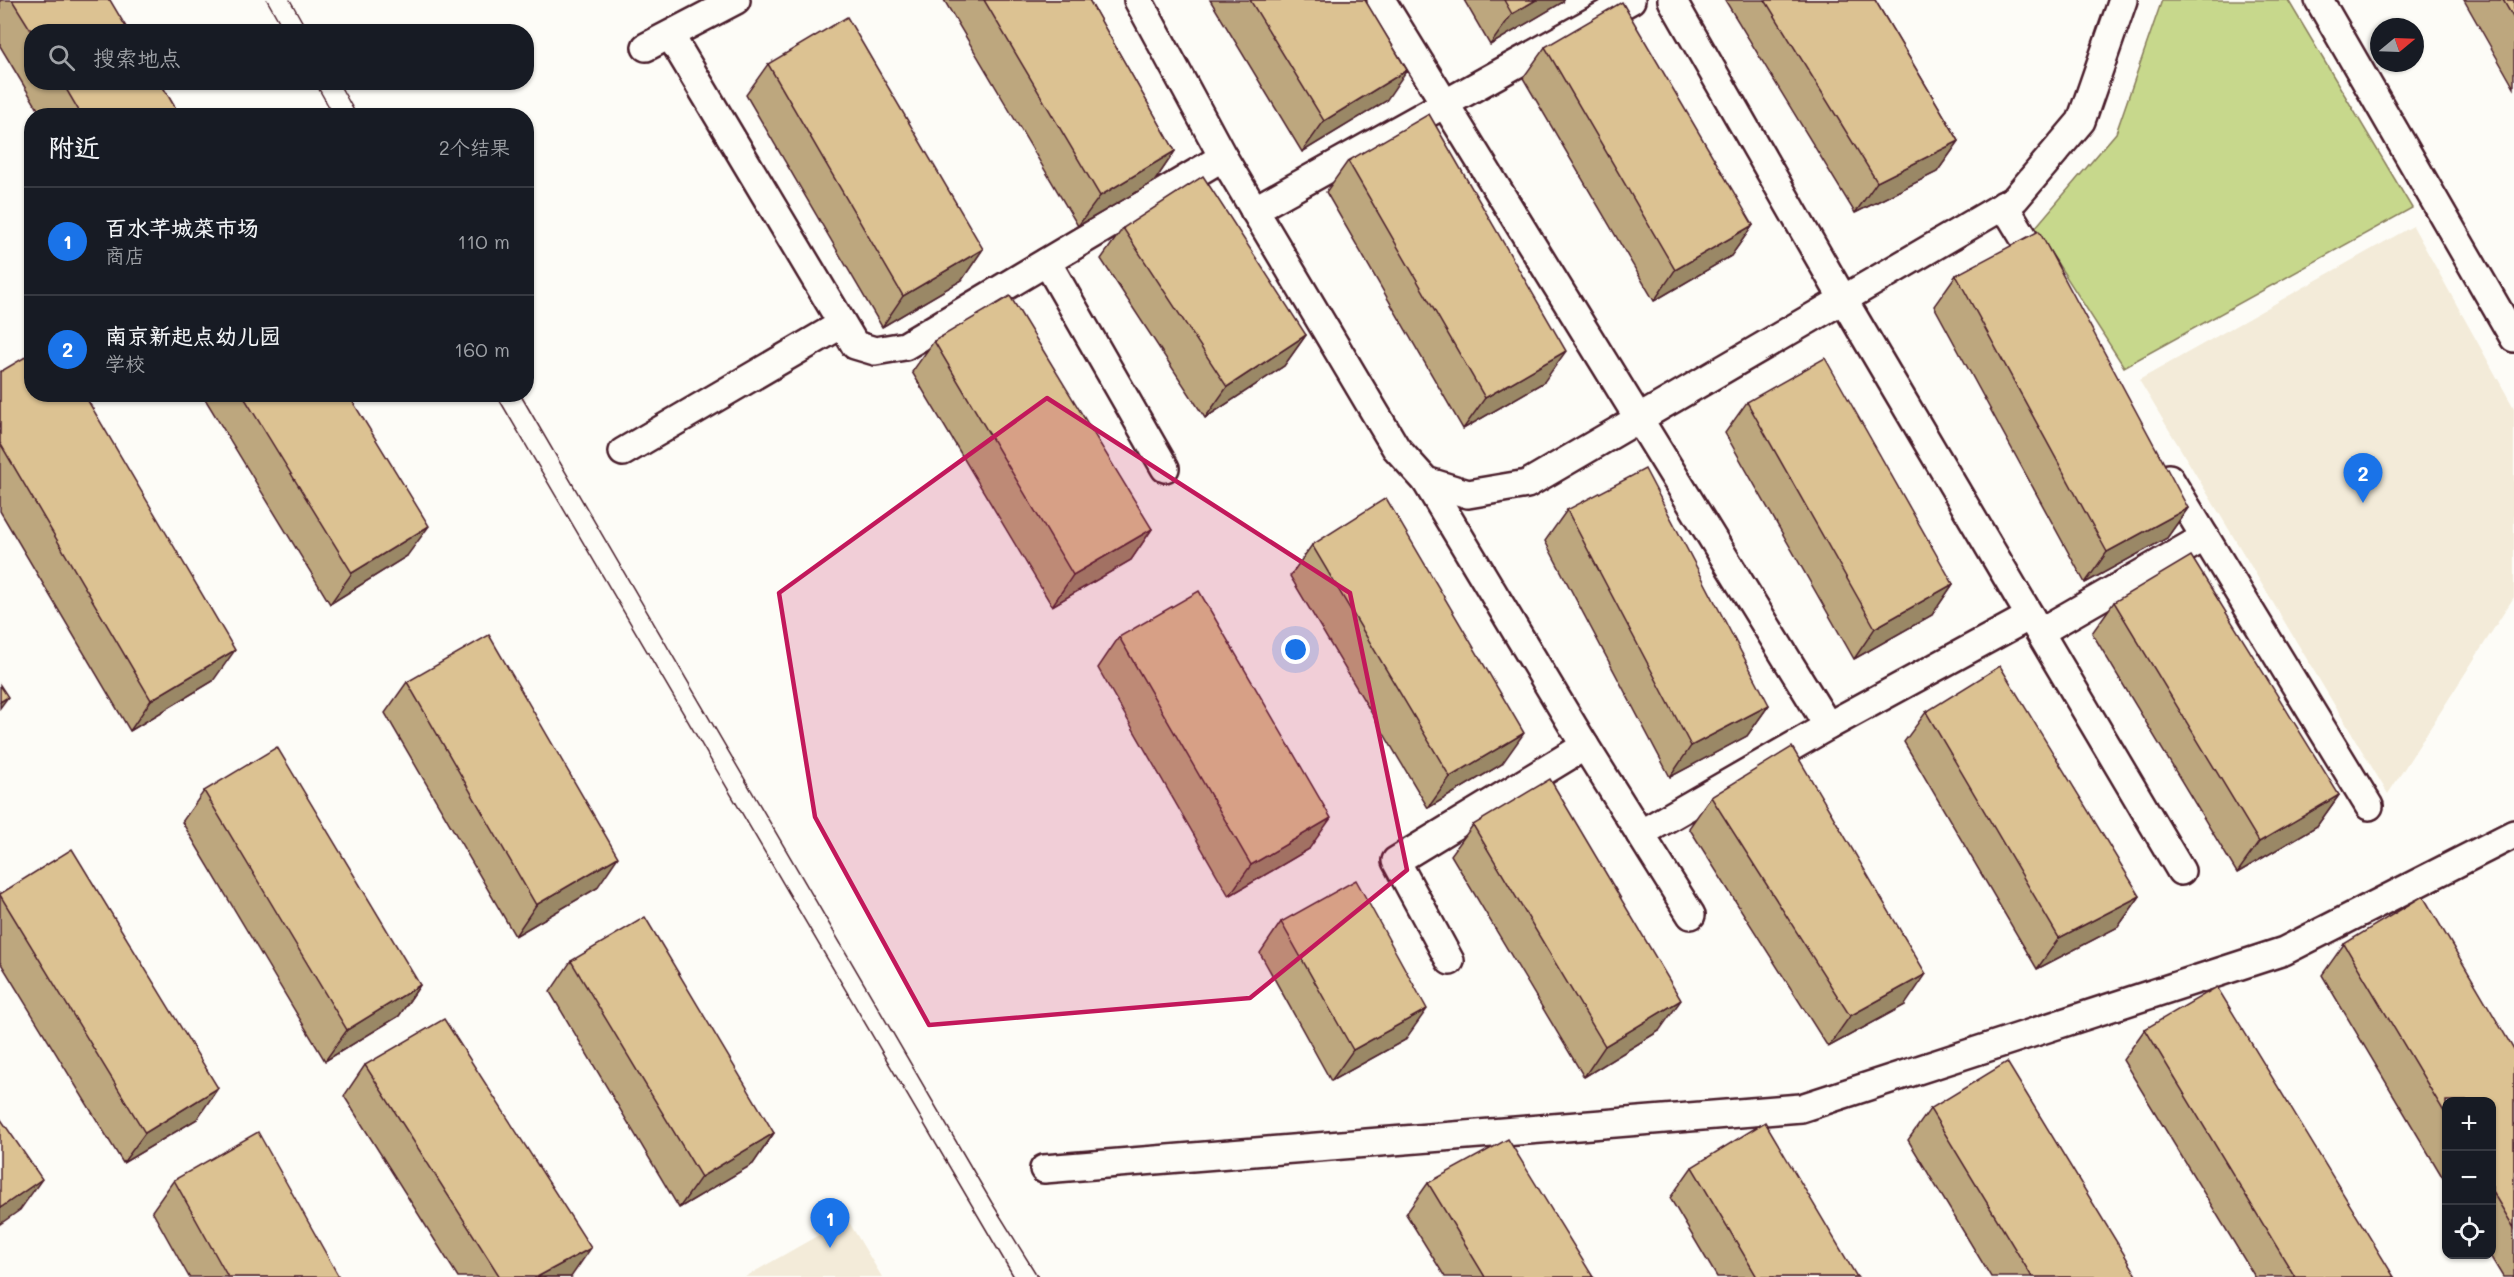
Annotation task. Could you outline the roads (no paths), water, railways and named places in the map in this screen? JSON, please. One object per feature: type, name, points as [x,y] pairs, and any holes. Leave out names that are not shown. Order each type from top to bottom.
[{"type":"lane","points":[[735,0],[658,41],[855,345],[875,351],[905,346],[1223,157]]},
{"type":"lane","points":[[1138,0],[1223,157],[1396,448],[1426,481],[1585,746],[1690,915]]},
{"type":"lane","points":[[1381,0],[1828,726]]},
{"type":"lane","points":[[1254,210],[1632,0]]},
{"type":"lane","points":[[1672,0],[1844,299],[2181,871]]},
{"type":"lane","points":[[1426,481],[1468,494],[1527,484],[2015,199],[2081,121],[2124,0]]},
{"type":"lane","points":[[2319,0],[2514,338]]},
{"type":"lane","points":[[2004,205],[2059,296]]},
{"type":"lane","points":[[1047,262],[1166,468]]},
{"type":"lane","points":[[623,453],[842,324]]},
{"type":"lane","points":[[2156,456],[2368,806]]},
{"type":"lane","points":[[1640,834],[1828,726],[2205,537]]},
{"type":"lane","points":[[1450,961],[1396,861],[1585,746]]},
{"type":"lane","points":[[1044,1169],[1801,1108],[2284,951],[2514,834]]},
{"type":"tram line","points":[[267,0],[280,24]]},
{"type":"tram line","points":[[290,0],[304,24]]},
{"type":"tram line","points":[[319,90],[330,108]]},
{"type":"tram line","points":[[342,90],[353,108]]},
{"type":"tram line","points":[[501,402],[1014,1277]]},
{"type":"tram line","points":[[525,402],[992,1203],[1038,1277]]},
{"type":"place","name":"南京新起点幼儿园","points":[[2363,503]]},
{"type":"place","name":"百水芊城菜市场","points":[[830,1248]]}]
